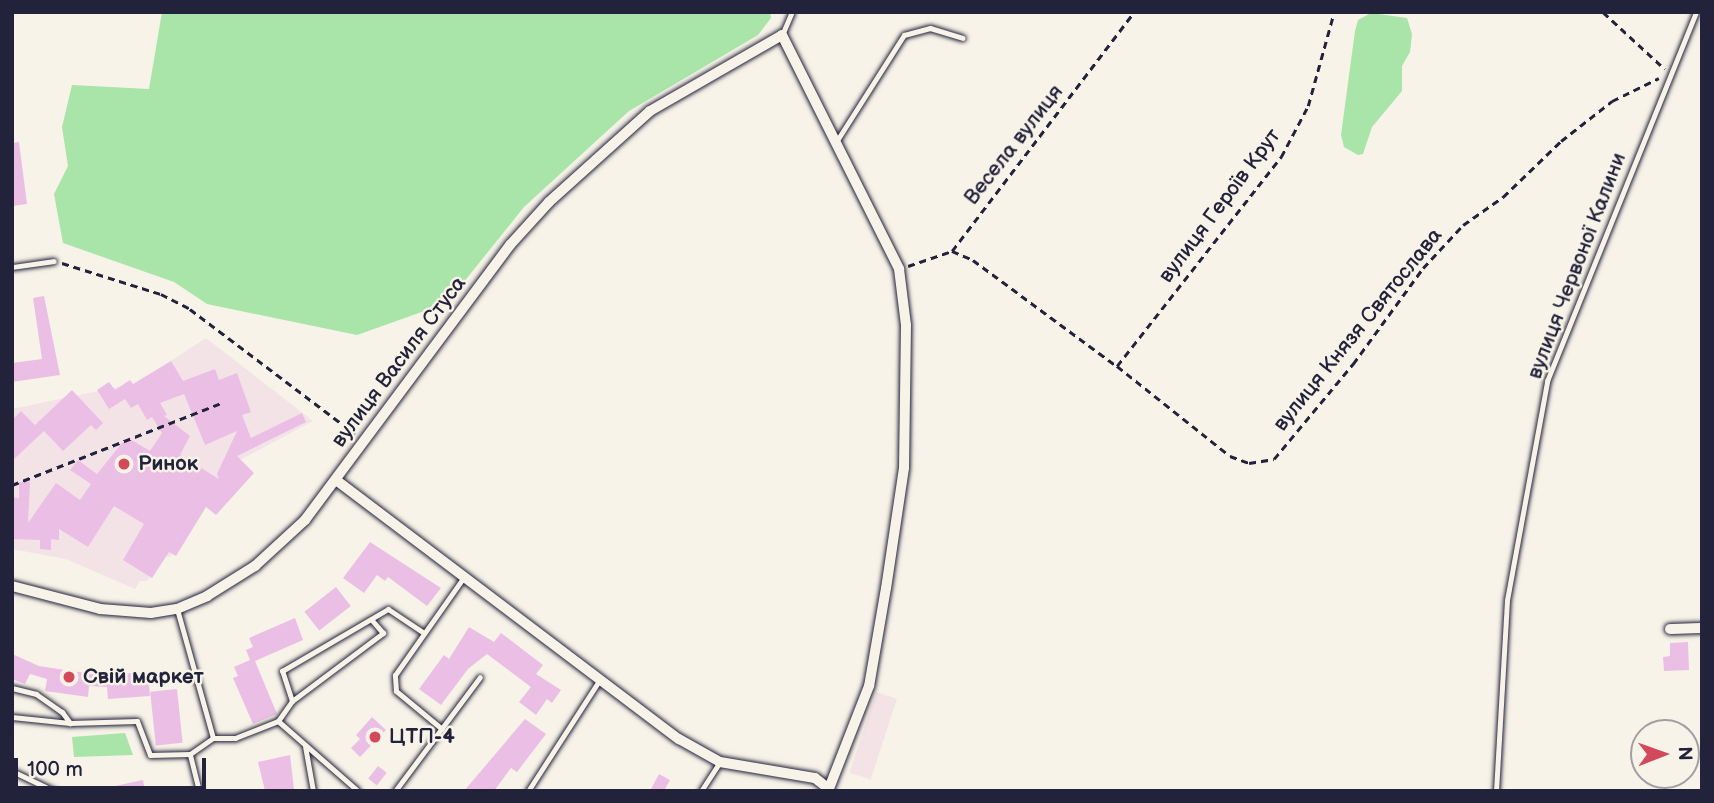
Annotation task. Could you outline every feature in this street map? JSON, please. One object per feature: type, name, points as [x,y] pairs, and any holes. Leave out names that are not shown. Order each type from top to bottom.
[{"type":"street","points":[[336,480],[678,739],[720,762],[815,778],[829,790],[869,686],[904,468],[907,337],[898,269],[782,35]]},
{"type":"street","name":"вулиця Василя Стуса","points":[[12,586],[119,611],[177,609],[207,596],[282,544],[336,480],[363,440],[510,245],[589,162],[650,111],[782,35]]},
{"type":"street","points":[[1670,629],[1702,628]]},
{"type":"lane","points":[[782,35],[792,12]]},
{"type":"lane","name":"вулиця Червоної Калини","points":[[1496,791],[1507,600],[1546,381],[1696,12]]},
{"type":"lane","points":[[836,142],[904,35],[930,28],[961,38]]},
{"type":"lane","points":[[12,267],[54,261]]},
{"type":"lane","points":[[443,729],[396,691],[394,676],[464,577]]},
{"type":"lane","points":[[177,609],[214,738]]},
{"type":"lane","points":[[292,701],[282,671],[388,609],[425,633]]},
{"type":"lane","points":[[12,717],[70,723],[137,721],[150,755],[190,754],[214,738],[235,738],[278,721],[292,701],[383,633],[371,619]]},
{"type":"lane","points":[[395,791],[480,677]]},
{"type":"lane","points":[[528,791],[599,681]]},
{"type":"lane","points":[[12,688],[36,694],[62,712],[70,723]]},
{"type":"lane","points":[[278,721],[358,791]]},
{"type":"lane","points":[[305,746],[313,791]]},
{"type":"lane","points":[[190,754],[200,791]]},
{"type":"lane","points":[[701,791],[720,762]]},
{"type":"lane","points":[[12,771],[54,791]]},
{"type":"path","name":"Весела вулиця","points":[[952,251],[1134,12]]},
{"type":"path","name":"вулиця Героїв Крут","points":[[1117,366],[1281,157],[1308,106],[1334,12]]},
{"type":"path","points":[[1603,12],[1669,73]]},
{"type":"path","name":"вулиця Князя Святослава","points":[[1117,366],[1230,456],[1249,463],[1274,459],[1353,364],[1423,268],[1463,225],[1503,197],[1561,141],[1612,101],[1669,73]]},
{"type":"path","points":[[898,269],[952,251],[973,260],[1117,366]]},
{"type":"path","points":[[54,261],[161,294],[190,309],[363,440]]},
{"type":"path","points":[[12,485],[221,403]]},
{"type":"shaded area","name":"Ринок","points":[[206,338],[313,421],[238,461],[170,557],[164,556],[147,581],[140,581],[135,589],[66,559],[12,549],[12,409],[137,383]]},
{"type":"shaded area","points":[[876,692],[897,699],[871,780],[850,773]]},
{"type":"green space","points":[[162,12],[770,12],[771,18],[758,35],[629,111],[524,207],[447,303],[357,335],[207,304],[174,282],[63,243],[54,194],[68,166],[62,127],[72,85],[149,89]]},
{"type":"green space","points":[[1371,13],[1407,18],[1412,34],[1410,52],[1402,66],[1402,91],[1372,127],[1363,154],[1358,155],[1344,147],[1341,135],[1355,31],[1358,20]]},
{"type":"green space","points":[[125,733],[133,755],[74,757],[72,737]]},
{"type":"building","points":[[19,142],[27,204],[12,206],[12,143]]},
{"type":"building","points":[[44,296],[60,375],[12,382],[12,363],[42,359],[33,298]]},
{"type":"building","points":[[171,361],[183,381],[215,369],[219,380],[237,373],[251,412],[242,415],[251,438],[302,413],[306,422],[237,456],[254,473],[216,515],[206,507],[176,556],[169,552],[152,578],[123,560],[144,524],[114,506],[88,547],[59,529],[59,540],[51,539],[51,550],[40,549],[40,540],[12,539],[12,497],[19,498],[19,482],[30,482],[28,523],[56,483],[80,500],[91,484],[70,470],[78,460],[97,474],[122,443],[130,439],[150,451],[162,433],[152,417],[147,420],[138,404],[131,408],[125,399],[109,409],[97,390],[109,382],[115,390],[130,380],[133,384]],"holes":[[[184,394],[205,445],[237,431],[217,474],[219,479],[180,455],[190,436],[164,416],[167,415],[160,403]]]},
{"type":"building","points":[[72,390],[103,423],[96,430],[91,425],[63,451],[44,431],[12,461],[12,420],[21,411],[35,425]]},
{"type":"building","points":[[370,542],[441,588],[427,606],[388,577],[385,581],[377,575],[364,593],[343,578]]},
{"type":"building","points":[[336,587],[351,606],[319,631],[304,612]]},
{"type":"building","points":[[295,618],[303,640],[255,661],[277,714],[253,724],[233,678],[238,676],[234,667],[250,660],[246,650],[253,647],[249,638]]},
{"type":"building","points":[[469,627],[494,642],[501,633],[543,665],[536,674],[561,690],[552,703],[547,699],[536,715],[519,702],[531,687],[487,654],[468,669],[441,705],[419,689],[444,655],[449,659]]},
{"type":"building","points":[[1688,642],[1689,670],[1664,671],[1663,657],[1670,656],[1670,643]]},
{"type":"building","points":[[12,654],[39,666],[106,676],[148,671],[150,696],[108,699],[107,687],[89,686],[88,697],[45,691],[47,679],[30,674],[25,684],[12,679]]},
{"type":"building","points":[[177,689],[183,743],[156,746],[150,692]]},
{"type":"building","points":[[372,717],[386,730],[360,757],[351,748],[360,739],[356,735]]},
{"type":"building","points":[[525,719],[546,734],[517,772],[511,768],[494,791],[464,791]]},
{"type":"building","points":[[290,755],[294,789],[265,791],[258,762]]},
{"type":"building","points":[[378,766],[387,773],[377,785],[368,779]]},
{"type":"building","points":[[659,774],[670,780],[664,791],[650,791]]},
{"type":"building","points":[[143,780],[145,791],[115,791],[115,786]]},
{"type":"place","name":"Ринок","points":[[124,464]]},
{"type":"place","name":"Свiй маркет","points":[[69,677]]},
{"type":"place","name":"ЦТП-4","points":[[375,737]]}]
